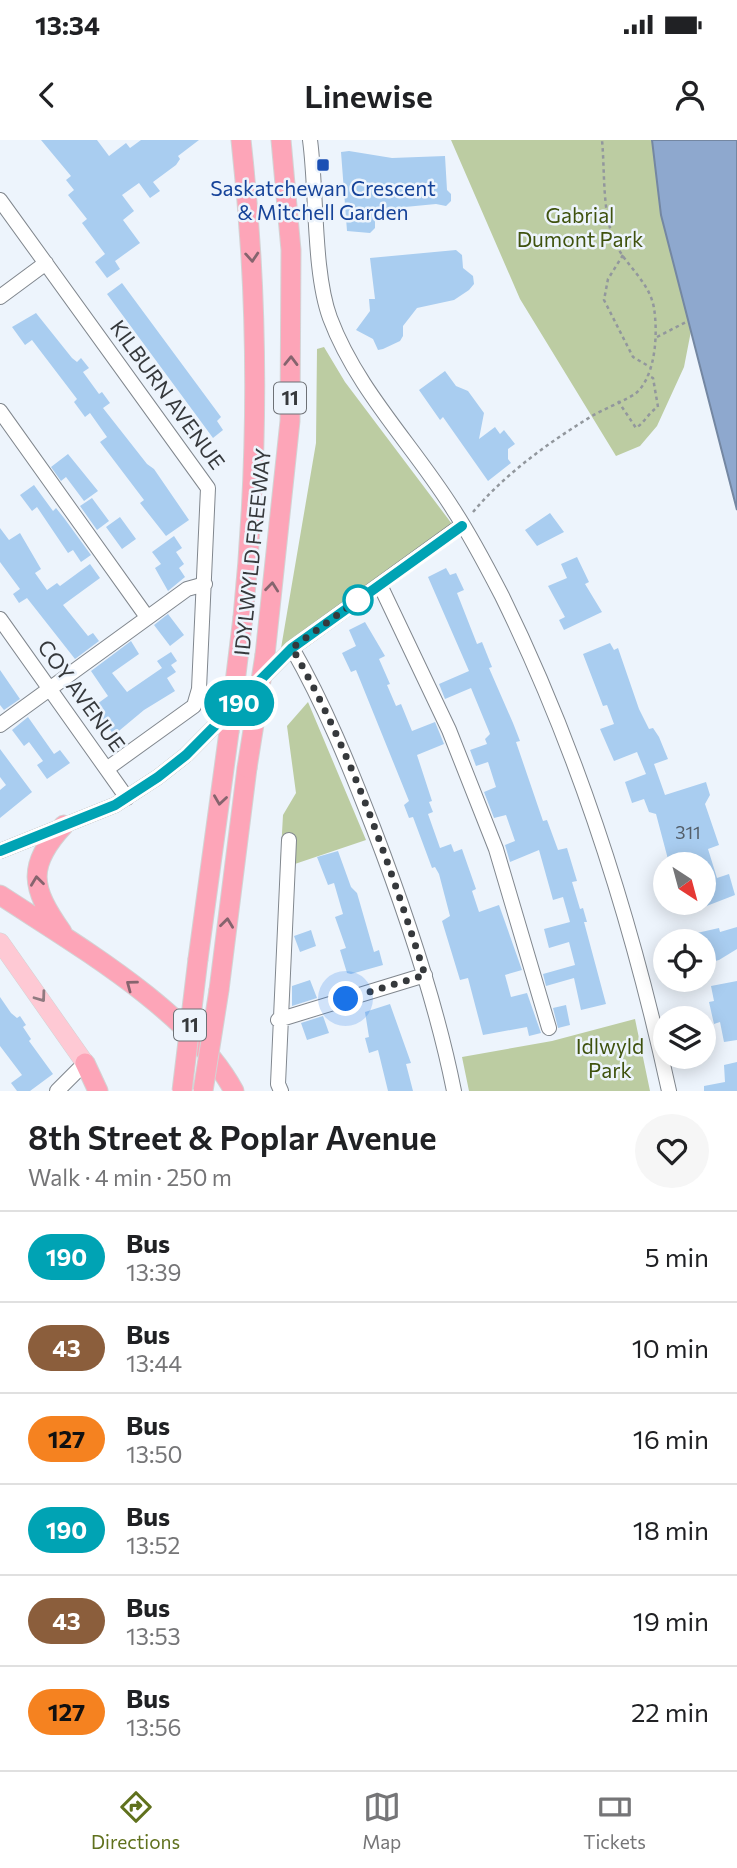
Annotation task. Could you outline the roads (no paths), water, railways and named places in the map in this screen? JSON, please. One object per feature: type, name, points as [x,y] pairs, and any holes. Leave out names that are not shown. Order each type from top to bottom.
[{"type":"highway","name":"IDYLWYLD FREEWAY","points":[[182,1091],[243,617],[253,494],[256,367],[252,256],[241,140]]},
{"type":"highway","name":"IDYLWYLD FREEWAY","points":[[203,1091],[265,655],[290,421],[291,250],[281,140]]},
{"type":"highway","points":[[64,825],[43,848],[36,869],[37,889],[66,939]]},
{"type":"highway","points":[[0,895],[132,985],[184,1028],[213,1058],[234,1091]]},
{"type":"highway","points":[[85,1063],[98,1091]]},
{"type":"main road","points":[[0,942],[85,1063]]},
{"type":"street","points":[[310,140],[321,264],[329,316],[348,359],[462,526],[501,595],[555,715],[579,778],[639,961],[668,1091]]},
{"type":"street","name":"KILBURN AVENUE","points":[[0,201],[208,488],[200,689],[194,706],[108,768]]},
{"type":"street","points":[[0,297],[46,263]]},
{"type":"street","points":[[0,411],[147,617]]},
{"type":"street","points":[[0,851],[127,798],[186,755],[292,648],[462,526]]},
{"type":"street","points":[[0,725],[187,589],[205,584]]},
{"type":"street","points":[[380,584],[449,730],[496,849],[549,1028]]},
{"type":"street","name":"COY AVENUE","points":[[0,619],[127,798]]},
{"type":"street","points":[[292,648],[342,747],[396,886],[425,975],[454,1091]]},
{"type":"street","points":[[281,1091],[278,1084],[278,1020],[289,840]]},
{"type":"street","points":[[278,1020],[425,975]]},
{"type":"street","points":[[62,1086],[85,1063]]},
{"type":"water","points":[[652,140],[737,140],[737,510],[661,215]]},
{"type":"place","name":"Saskatchewan Crescent & Mitchell Garden","points":[[323,165]]},
{"type":"park label","name":"Gabrial Dumont Park","points":[[580,228]]},
{"type":"park label","name":"Idlwyld Park","points":[[610,1059]]}]
